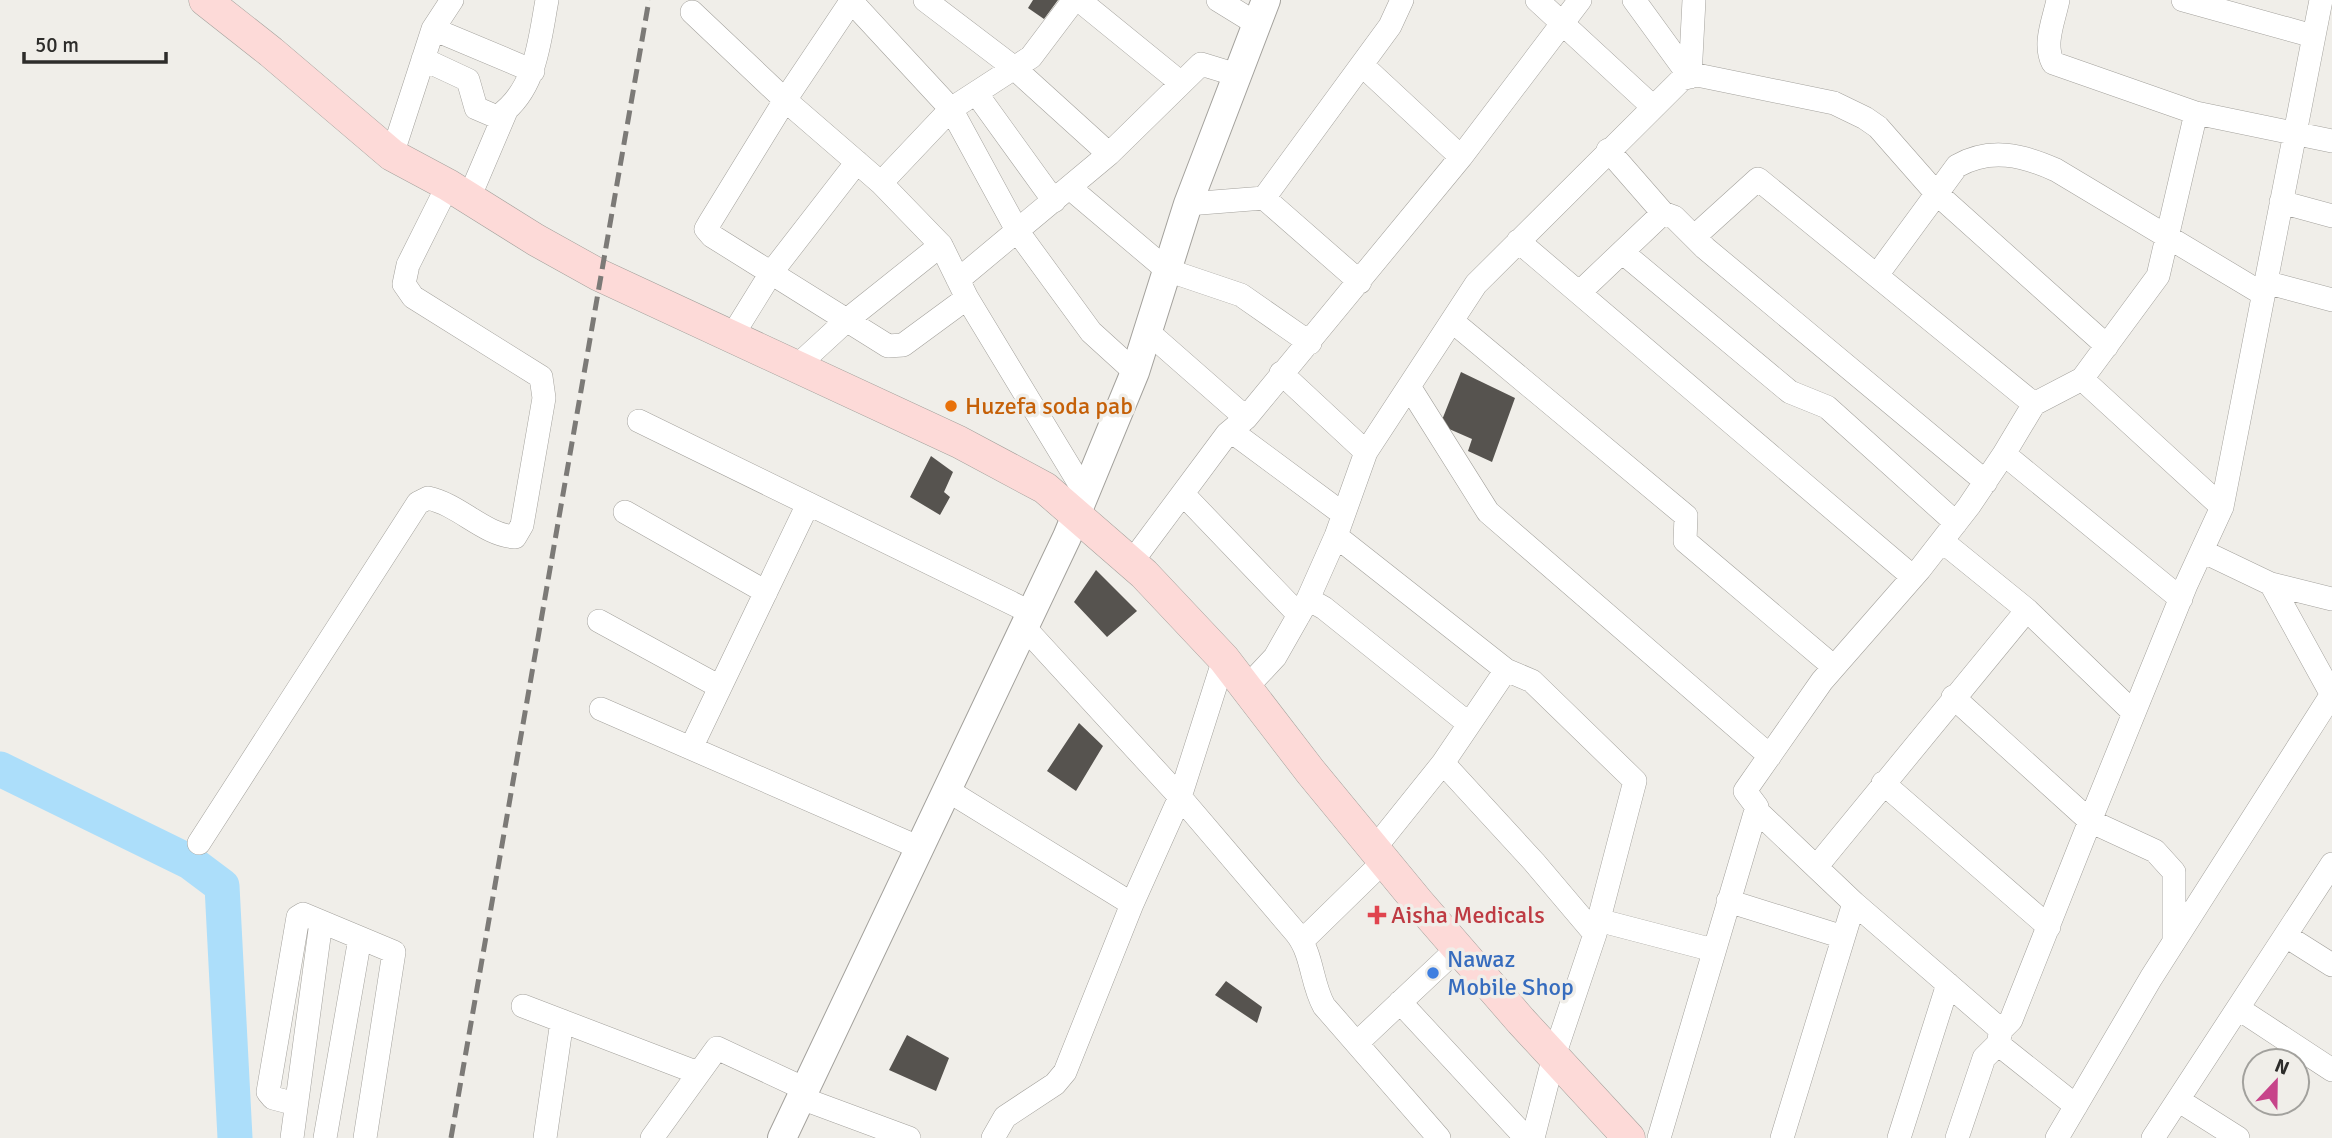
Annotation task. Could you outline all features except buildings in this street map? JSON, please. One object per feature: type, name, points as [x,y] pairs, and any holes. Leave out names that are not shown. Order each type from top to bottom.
[{"type":"main road","points":[[205,0],[392,155],[599,275],[797,366],[1080,503],[1131,563],[1224,659],[1245,690],[1379,855],[1458,948],[1629,1138]]},
{"type":"street","points":[[392,155],[433,29],[453,0]]},
{"type":"street","points":[[423,59],[468,80],[479,110],[497,117],[513,107],[533,71],[547,0]]},
{"type":"street","points":[[925,0],[1013,67],[1109,154]]},
{"type":"street","points":[[881,183],[951,109],[1031,57],[1077,0],[1181,83]]},
{"type":"street","points":[[782,1138],[1028,620],[1135,372],[1188,204],[1261,12],[1217,0]]},
{"type":"street","points":[[1264,198],[1390,26],[1402,0]]},
{"type":"street","points":[[1536,0],[1653,107]]},
{"type":"street","points":[[1131,563],[1238,424],[1310,343],[1461,157],[1580,0]]},
{"type":"street","points":[[1634,0],[1690,77]]},
{"type":"street","points":[[1690,77],[1694,0]]},
{"type":"street","points":[[2058,0],[2048,43],[2048,53],[2053,63],[2196,113],[2332,141]]},
{"type":"street","points":[[2183,0],[2313,36]]},
{"type":"street","points":[[1957,1138],[1984,1058],[2011,1020],[2180,599],[2222,507],[2320,0]]},
{"type":"street","points":[[1135,372],[1091,332],[1018,232],[951,109],[852,1],[785,100],[706,229],[771,273],[896,348],[962,289],[1018,232],[1109,154],[1200,64],[1237,75]]},
{"type":"street","points":[[692,12],[785,100],[881,183],[941,245],[962,289],[1080,503]]},
{"type":"street","points":[[433,29],[533,71]]},
{"type":"street","points":[[1362,65],[1461,157]]},
{"type":"street","points":[[1245,690],[1275,657],[1304,607],[1366,452],[1476,284],[1682,79],[1706,76],[1847,109],[1878,127],[1936,193],[2107,346]]},
{"type":"street","points":[[976,93],[1062,195],[1167,270],[1241,295],[1310,343]]},
{"type":"street","points":[[199,843],[418,503],[428,498],[442,501],[503,536],[515,537],[522,525],[544,398],[541,377],[412,297],[404,284],[408,265],[458,191],[506,111]]},
{"type":"street","points":[[1659,1138],[1757,807],[1745,791],[1834,667],[1949,532],[1986,482],[2034,404],[2082,379],[2158,276],[2196,113]]},
{"type":"street","points":[[1608,150],[1663,213],[1674,217],[1694,237],[1986,482]]},
{"type":"street","points":[[1877,275],[1957,166],[1973,157],[1994,153],[2032,159],[2056,170],[2168,236],[2264,288],[2332,300]]},
{"type":"street","points":[[732,336],[771,273],[857,162]]},
{"type":"street","points":[[1694,237],[1758,179],[2034,404]]},
{"type":"street","points":[[1188,204],[1264,198],[1360,282]]},
{"type":"street","points":[[2280,202],[2332,216]]},
{"type":"street","points":[[1580,292],[1663,213]]},
{"type":"street","points":[[1518,241],[1913,577]]},
{"type":"street","points":[[797,366],[847,320],[941,245]]},
{"type":"street","points":[[1622,252],[1790,392],[1827,407],[2027,610],[2134,713]]},
{"type":"street","points":[[1452,321],[1686,516],[1685,541],[1834,667]]},
{"type":"street","points":[[1148,332],[1339,525],[1506,670],[1532,681],[1635,781],[1596,927],[1554,1056],[1533,1138]]},
{"type":"street","points":[[1281,373],[1366,452]]},
{"type":"street","points":[[2082,379],[2222,507]]},
{"type":"street","points":[[1410,387],[1489,512],[1770,756]]},
{"type":"street","points":[[639,421],[808,504],[1028,620],[1302,941],[1320,998],[1439,1138]]},
{"type":"street","points":[[2004,454],[2180,599]]},
{"type":"street","points":[[1184,495],[1304,607],[1324,608],[1469,724]]},
{"type":"street","points":[[691,748],[808,504]]},
{"type":"street","points":[[625,512],[766,592]]},
{"type":"street","points":[[2202,551],[2271,584],[2332,599]]},
{"type":"street","points":[[2057,1138],[2175,942],[2332,695],[2271,584]]},
{"type":"street","points":[[1817,866],[1953,696],[2027,610]]},
{"type":"street","points":[[599,621],[720,687]]},
{"type":"street","points":[[993,1138],[1004,1117],[1061,1079],[1132,904],[1181,797],[1224,659]]},
{"type":"street","points":[[1302,941],[1379,855],[1506,670]]},
{"type":"street","points":[[1953,696],[2090,821],[2155,851],[2174,872],[2175,942]]},
{"type":"street","points":[[601,709],[920,848]]},
{"type":"street","points":[[1443,763],[1596,927],[1713,950]]},
{"type":"street","points":[[1883,783],[2049,928]]},
{"type":"street","points":[[947,790],[1132,904]]},
{"type":"street","points":[[1756,810],[1854,904],[1948,984],[2000,1037],[2077,1106]]},
{"type":"street","points":[[2153,1138],[2332,864]]},
{"type":"street","points":[[1728,901],[1843,937]]},
{"type":"street","points":[[1782,1138],[1854,904]]},
{"type":"street","points":[[292,1138],[296,1104],[273,1098],[268,1092],[298,918],[303,914],[392,949],[394,956],[365,1138]]},
{"type":"street","points":[[2286,936],[2332,965]]},
{"type":"street","points":[[325,1138],[360,938]]},
{"type":"street","points":[[1357,1043],[1458,948]]},
{"type":"street","points":[[1899,1138],[1948,984]]},
{"type":"street","points":[[1400,1002],[1525,1138]]},
{"type":"street","points":[[523,1006],[698,1073]]},
{"type":"street","points":[[2239,1009],[2332,1070]]},
{"type":"street","points":[[545,1138],[562,1021]]},
{"type":"street","points":[[652,1138],[717,1048],[803,1094],[909,1138]]},
{"type":"street","points":[[2178,1100],[2238,1138]]},
{"type":"waterway","points":[[0,769],[190,862],[222,886],[235,1138]]},
{"type":"railway","points":[[451,1138],[649,0]]},
{"type":"place","name":"Huzefa soda pab","points":[[951,406]]},
{"type":"place","name":"Aisha Medicals","points":[[1377,915]]},
{"type":"place","name":"Nawaz Mobile Shop","points":[[1433,973]]}]
